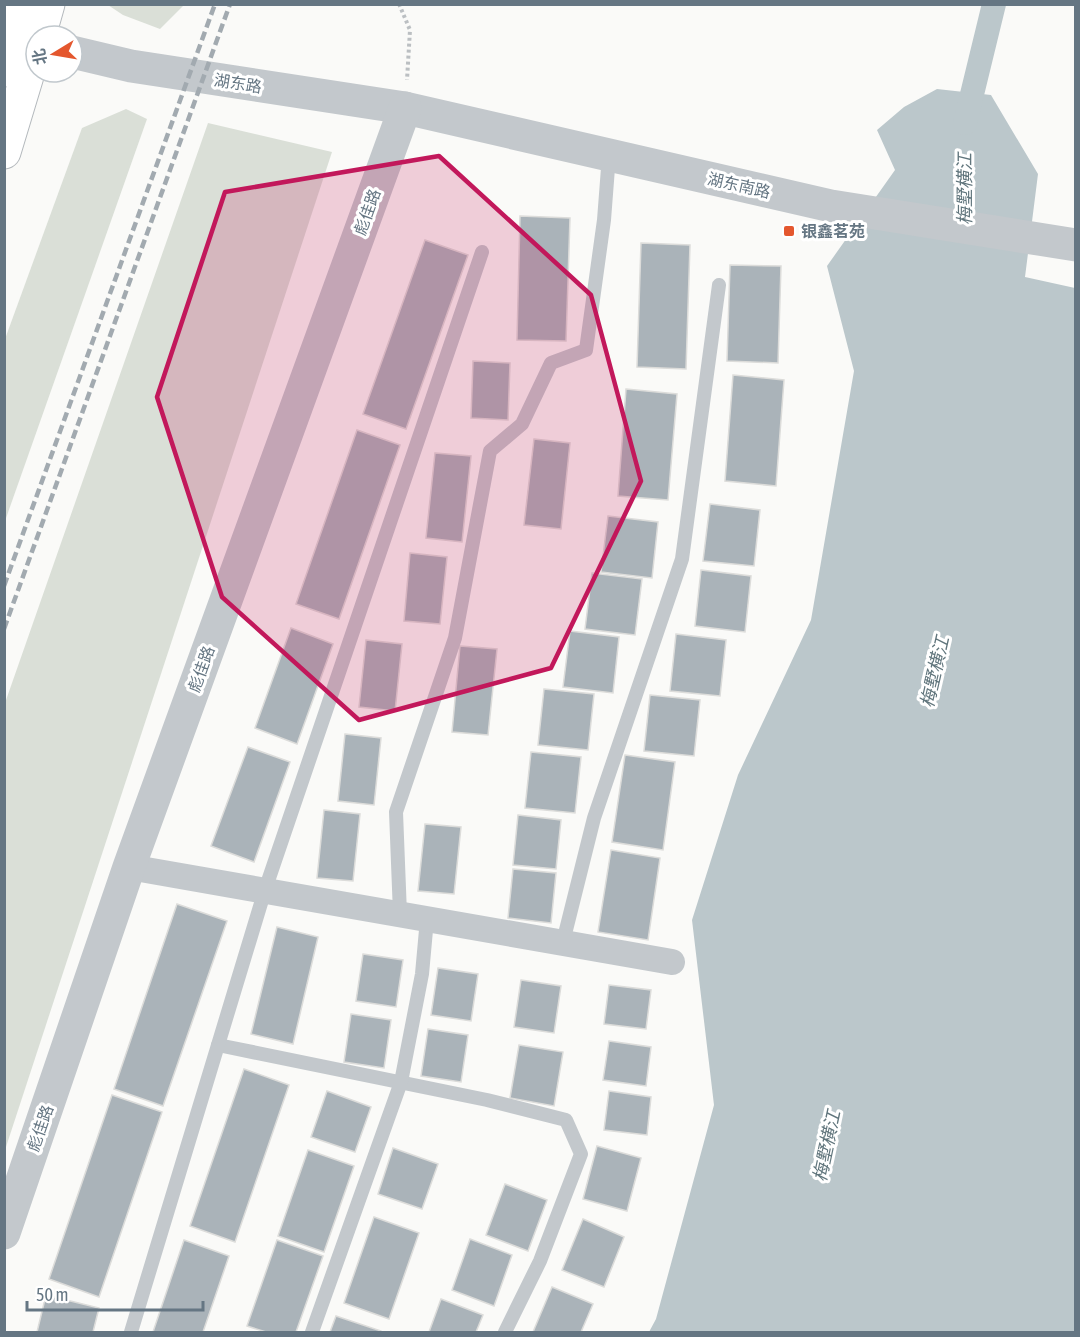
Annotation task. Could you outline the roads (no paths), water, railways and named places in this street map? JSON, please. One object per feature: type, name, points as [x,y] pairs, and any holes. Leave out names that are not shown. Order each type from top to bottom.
[{"type":"main road","points":[[8,4],[22,36]]},
{"type":"main road","points":[[4,152],[26,4]]},
{"type":"main road","points":[[4,70],[22,36],[48,4]]},
{"type":"street","name":"湖东路","points":[[84,55],[132,66],[405,108]]},
{"type":"street","name":"湖东南路","points":[[405,108],[831,206],[1076,245]]},
{"type":"street","name":"彪佳路","points":[[4,1233],[129,867],[405,108]]},
{"type":"street","points":[[129,867],[672,962]]},
{"type":"lane","points":[[400,914],[396,812],[455,638],[490,450],[522,424],[551,363],[586,350],[604,220],[609,155]]},
{"type":"lane","points":[[131,1332],[265,890],[482,252]]},
{"type":"lane","points":[[563,942],[594,818],[682,559],[719,285]]},
{"type":"lane","points":[[312,1332],[401,1082],[422,974],[427,919]]},
{"type":"lane","points":[[218,1045],[401,1082],[566,1120],[581,1154],[540,1260],[505,1332]]},
{"type":"water","points":[[937,89],[991,95],[1038,174],[1025,277],[1075,288],[1075,1332],[649,1332],[656,1319],[714,1105],[692,920],[738,775],[811,620],[854,371],[827,266],[895,170],[877,130],[904,107]]},
{"type":"waterway","name":"梅墅横江","points":[[965,123],[994,4]]},
{"type":"railway","points":[[4,586],[215,4]]},
{"type":"railway","points":[[4,629],[230,4]]},
{"type":"place","name":"银鑫茗苑","points":[[789,231]]}]
